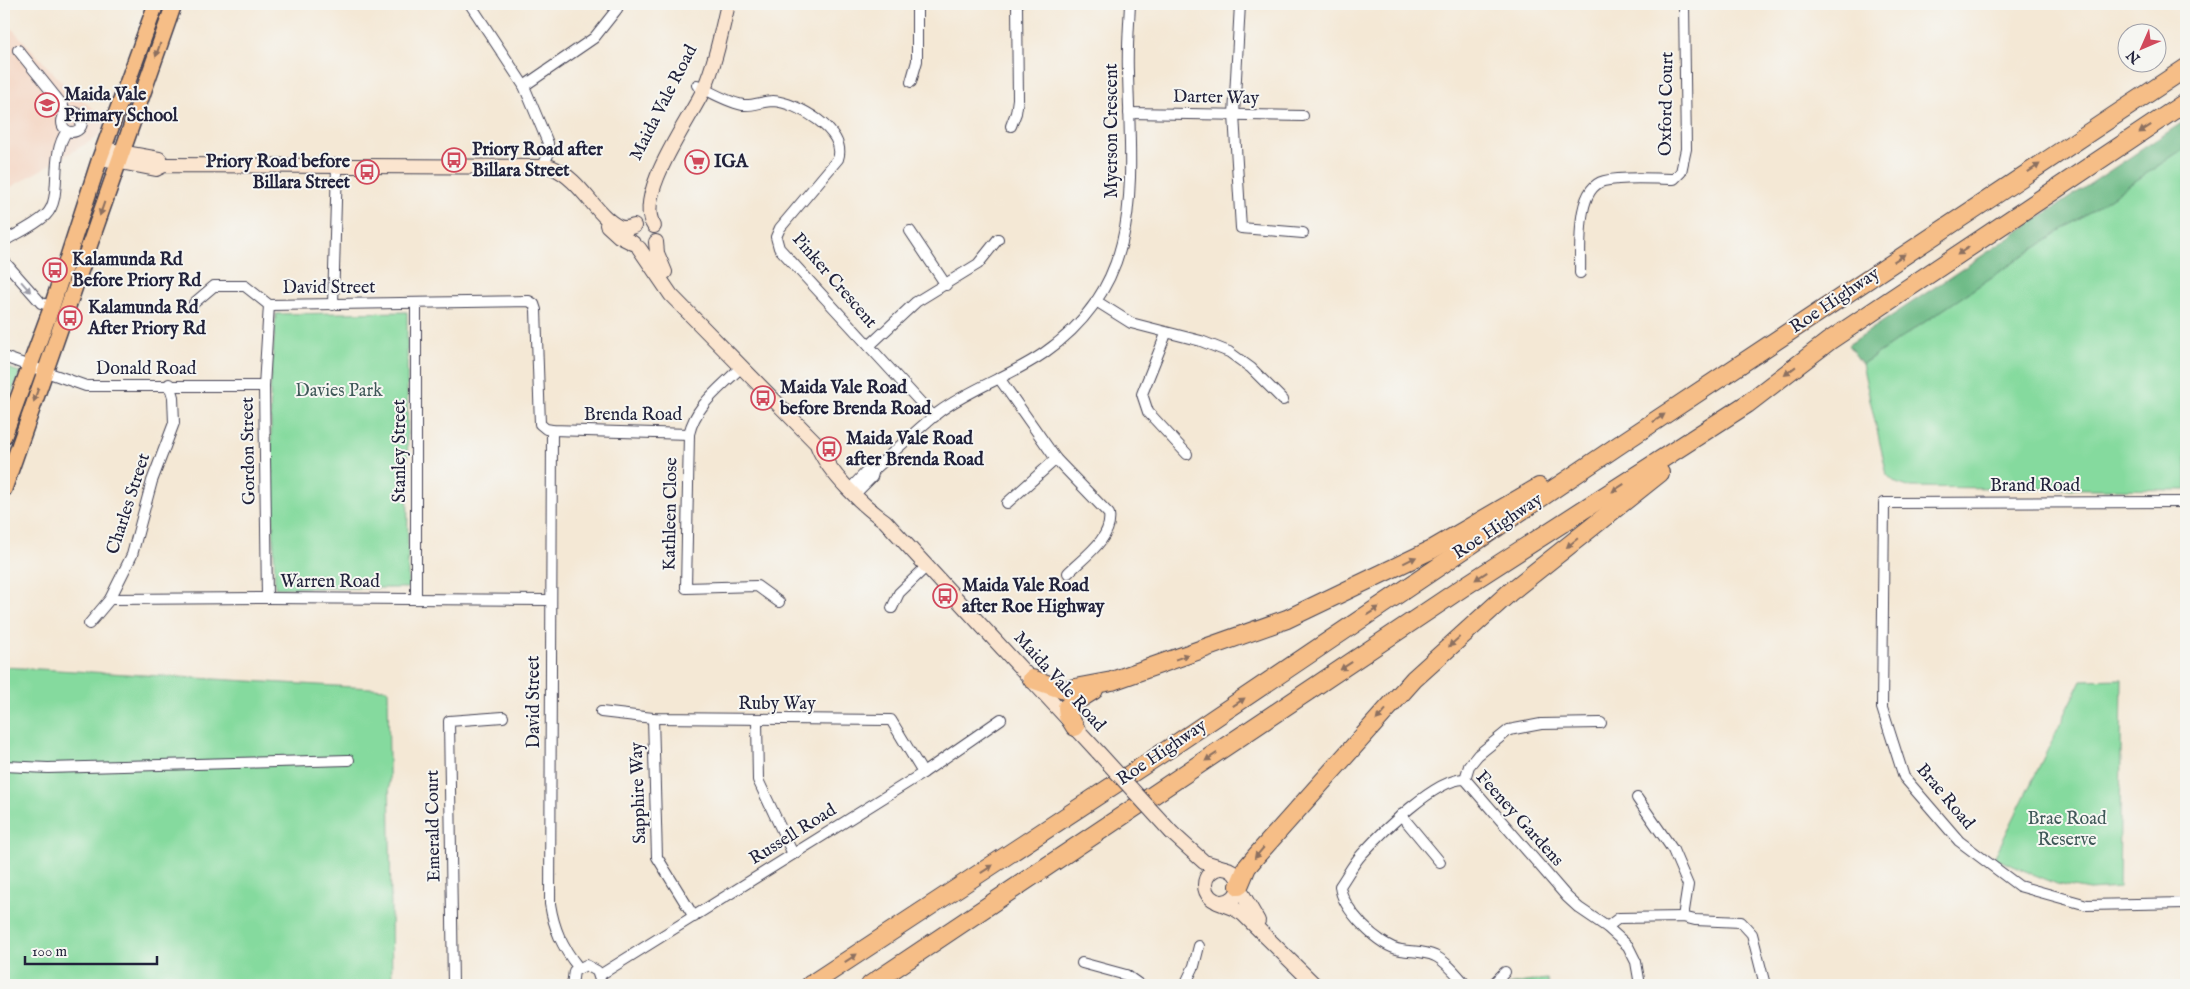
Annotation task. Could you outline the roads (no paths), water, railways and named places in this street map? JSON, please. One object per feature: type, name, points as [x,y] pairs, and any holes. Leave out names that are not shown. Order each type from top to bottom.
[{"type":"highway","name":"Roe Highway","points":[[810,985],[1167,750],[1619,445],[2186,68]]},
{"type":"highway","name":"Roe Highway","points":[[870,985],[1462,588],[1747,404],[1829,341],[2186,102]]},
{"type":"highway","points":[[1239,887],[1247,867],[1256,855],[1414,679],[1509,593],[1747,404]]},
{"type":"highway","points":[[1032,679],[1064,690],[1112,681],[1287,619],[1431,550],[1526,494],[1619,445]]},
{"type":"highway","points":[[1075,727],[1067,712],[1068,705],[1112,681]]},
{"type":"main road","points":[[4,489],[52,306],[101,154],[156,4]]},
{"type":"main road","points":[[4,436],[37,369],[120,158],[174,4]]},
{"type":"main road","name":"Maida Vale Road","points":[[654,226],[650,208],[659,174],[721,42],[728,4]]},
{"type":"main road","name":"Maida Vale Road","points":[[635,226],[642,211],[647,180],[652,165],[700,87]]},
{"type":"main road","points":[[101,154],[156,168],[164,165],[542,166],[560,171],[576,185],[612,223],[624,228],[646,222],[654,226],[657,232],[656,242],[647,249],[636,246],[619,236],[606,224],[576,185]]},
{"type":"main road","points":[[635,226],[630,234],[636,246]]},
{"type":"main road","name":"Maida Vale Road","points":[[656,242],[658,258],[670,281],[716,341]]},
{"type":"main road","name":"Maida Vale Road","points":[[636,246],[671,296],[818,447],[824,461],[855,489],[885,521],[1184,846],[1204,862],[1224,868]]},
{"type":"main road","name":"Maida Vale Road","points":[[1184,846],[1198,867],[1205,890]]},
{"type":"main road","points":[[1289,958],[1255,917],[1239,887],[1234,873],[1224,868],[1219,868],[1209,873],[1204,884],[1205,890],[1212,900],[1235,908],[1243,914],[1315,985]]},
{"type":"main road","points":[[1217,902],[1229,901],[1234,898],[1239,887]]},
{"type":"street","points":[[470,4],[524,86],[548,143],[548,155],[542,166]]},
{"type":"street","points":[[524,86],[594,38],[618,9],[619,4]]},
{"type":"street","points":[[911,82],[917,61],[916,4]]},
{"type":"street","points":[[1012,126],[1018,99],[1017,4]]},
{"type":"street","name":"Myerson Crescent","points":[[855,489],[866,472],[874,470],[934,416],[1033,360],[1059,342],[1096,301],[1108,284],[1125,234],[1132,174],[1128,70],[1130,4]]},
{"type":"street","points":[[1240,4],[1234,115],[1241,228],[1303,233]]},
{"type":"street","name":"Oxford Court","points":[[1580,273],[1585,202],[1591,188],[1606,180],[1674,179],[1681,172],[1686,149],[1684,4]]},
{"type":"street","points":[[18,50],[64,106],[61,124],[67,131]]},
{"type":"street","name":"Pinker Crescent","points":[[700,87],[742,105],[758,105],[771,101],[800,108],[813,116],[835,137],[840,149],[838,159],[780,228],[777,234],[777,244],[934,416]]},
{"type":"street","points":[[4,241],[48,214],[55,198],[56,154],[67,131],[77,130],[82,120],[75,112],[64,115]]},
{"type":"street","name":"Darter Way","points":[[1129,113],[1303,116]]},
{"type":"street","points":[[333,305],[337,166]]},
{"type":"street","points":[[910,231],[946,285]]},
{"type":"street","points":[[869,346],[916,302],[978,264],[998,240]]},
{"type":"street","points":[[4,261],[41,302],[52,306]]},
{"type":"street","name":"David Street","points":[[194,303],[214,286],[244,286],[269,305],[529,301],[534,304],[536,310],[540,424],[546,429],[552,430],[550,904],[554,928],[562,947],[578,968]]},
{"type":"street","points":[[1096,301],[1123,319],[1166,334],[1201,342],[1229,352],[1251,368],[1283,400]]},
{"type":"street","name":"Stanley Street","points":[[416,304],[416,598]]},
{"type":"street","name":"Gordon Street","points":[[267,598],[264,386],[269,305]]},
{"type":"street","points":[[1166,334],[1142,394],[1148,412],[1187,454]]},
{"type":"street","name":"Donald Road","points":[[4,357],[86,386],[169,384],[264,386]]},
{"type":"street","name":"Brenda Road","points":[[552,430],[689,434],[694,419],[707,400],[741,368]]},
{"type":"street","points":[[1000,378],[1056,459],[1109,514],[1110,520],[1106,534],[1068,573]]},
{"type":"street","name":"Charles Street","points":[[89,624],[110,599],[132,555],[152,481],[174,423],[173,397],[169,384]]},
{"type":"street","name":"Kathleen Close","points":[[689,434],[686,588],[757,586],[779,602]]},
{"type":"street","points":[[1007,503],[1056,459]]},
{"type":"street","name":"Brand Road","points":[[1884,503],[2186,502]]},
{"type":"street","name":"Brae Road","points":[[1884,503],[1882,708],[1904,777],[1959,841],[2020,886],[2087,905],[2186,903]]},
{"type":"street","points":[[892,608],[899,593],[927,566]]},
{"type":"street","name":"Warren Road","points":[[110,599],[416,598],[550,600]]},
{"type":"street","name":"Ruby Way","points":[[600,712],[653,718],[891,720],[923,773]]},
{"type":"street","name":"Emerald Court","points":[[453,985],[449,721],[503,717]]},
{"type":"street","name":"Sapphire Way","points":[[653,718],[657,857],[694,917]]},
{"type":"street","name":"Russell Road","points":[[599,980],[694,917],[923,773],[1002,719]]},
{"type":"street","points":[[757,720],[758,780],[793,854]]},
{"type":"street","points":[[1465,779],[1469,766],[1478,755],[1509,730],[1541,724],[1601,723]]},
{"type":"street","points":[[4,766],[48,768],[349,760]]},
{"type":"street","name":"Feeney Gardens","points":[[1466,985],[1442,960],[1433,955],[1401,950],[1382,943],[1348,908],[1340,893],[1340,886],[1360,856],[1402,815],[1448,782],[1465,779],[1567,897],[1622,939],[1633,955],[1640,985]]},
{"type":"street","points":[[1636,798],[1673,850],[1688,885],[1683,916]]},
{"type":"street","points":[[1402,815],[1440,862]]},
{"type":"street","points":[[1607,927],[1619,918],[1683,916],[1695,920],[1737,921],[1746,925],[1752,934],[1765,985]]},
{"type":"street","points":[[1185,985],[1194,966],[1198,946]]},
{"type":"street","points":[[1082,963],[1126,975],[1140,985]]},
{"type":"street","points":[[572,985],[572,975],[578,968],[590,966],[599,980]]},
{"type":"street","points":[[1492,985],[1505,972]]},
{"type":"place","name":"Maida Vale Primary School","points":[[47,105]]},
{"type":"place","name":"Priory Road after Billara Street","points":[[454,160]]},
{"type":"place","name":"IGA","points":[[697,162]]},
{"type":"place","name":"Priory Road before Billara Street","points":[[367,172]]},
{"type":"place","name":"Kalamunda Rd Before Priory Rd","points":[[55,270]]},
{"type":"place","name":"Kalamunda Rd After Priory Rd","points":[[70,318]]},
{"type":"place","name":"Maida Vale Road before Brenda Road","points":[[763,398]]},
{"type":"place","name":"Maida Vale Road after Brenda Road","points":[[829,449]]},
{"type":"place","name":"Maida Vale Road after Roe Highway","points":[[945,596]]},
{"type":"park label","name":"Davies Park","points":[[339,391]]},
{"type":"park label","name":"Brae Road Reserve","points":[[2067,830]]}]
